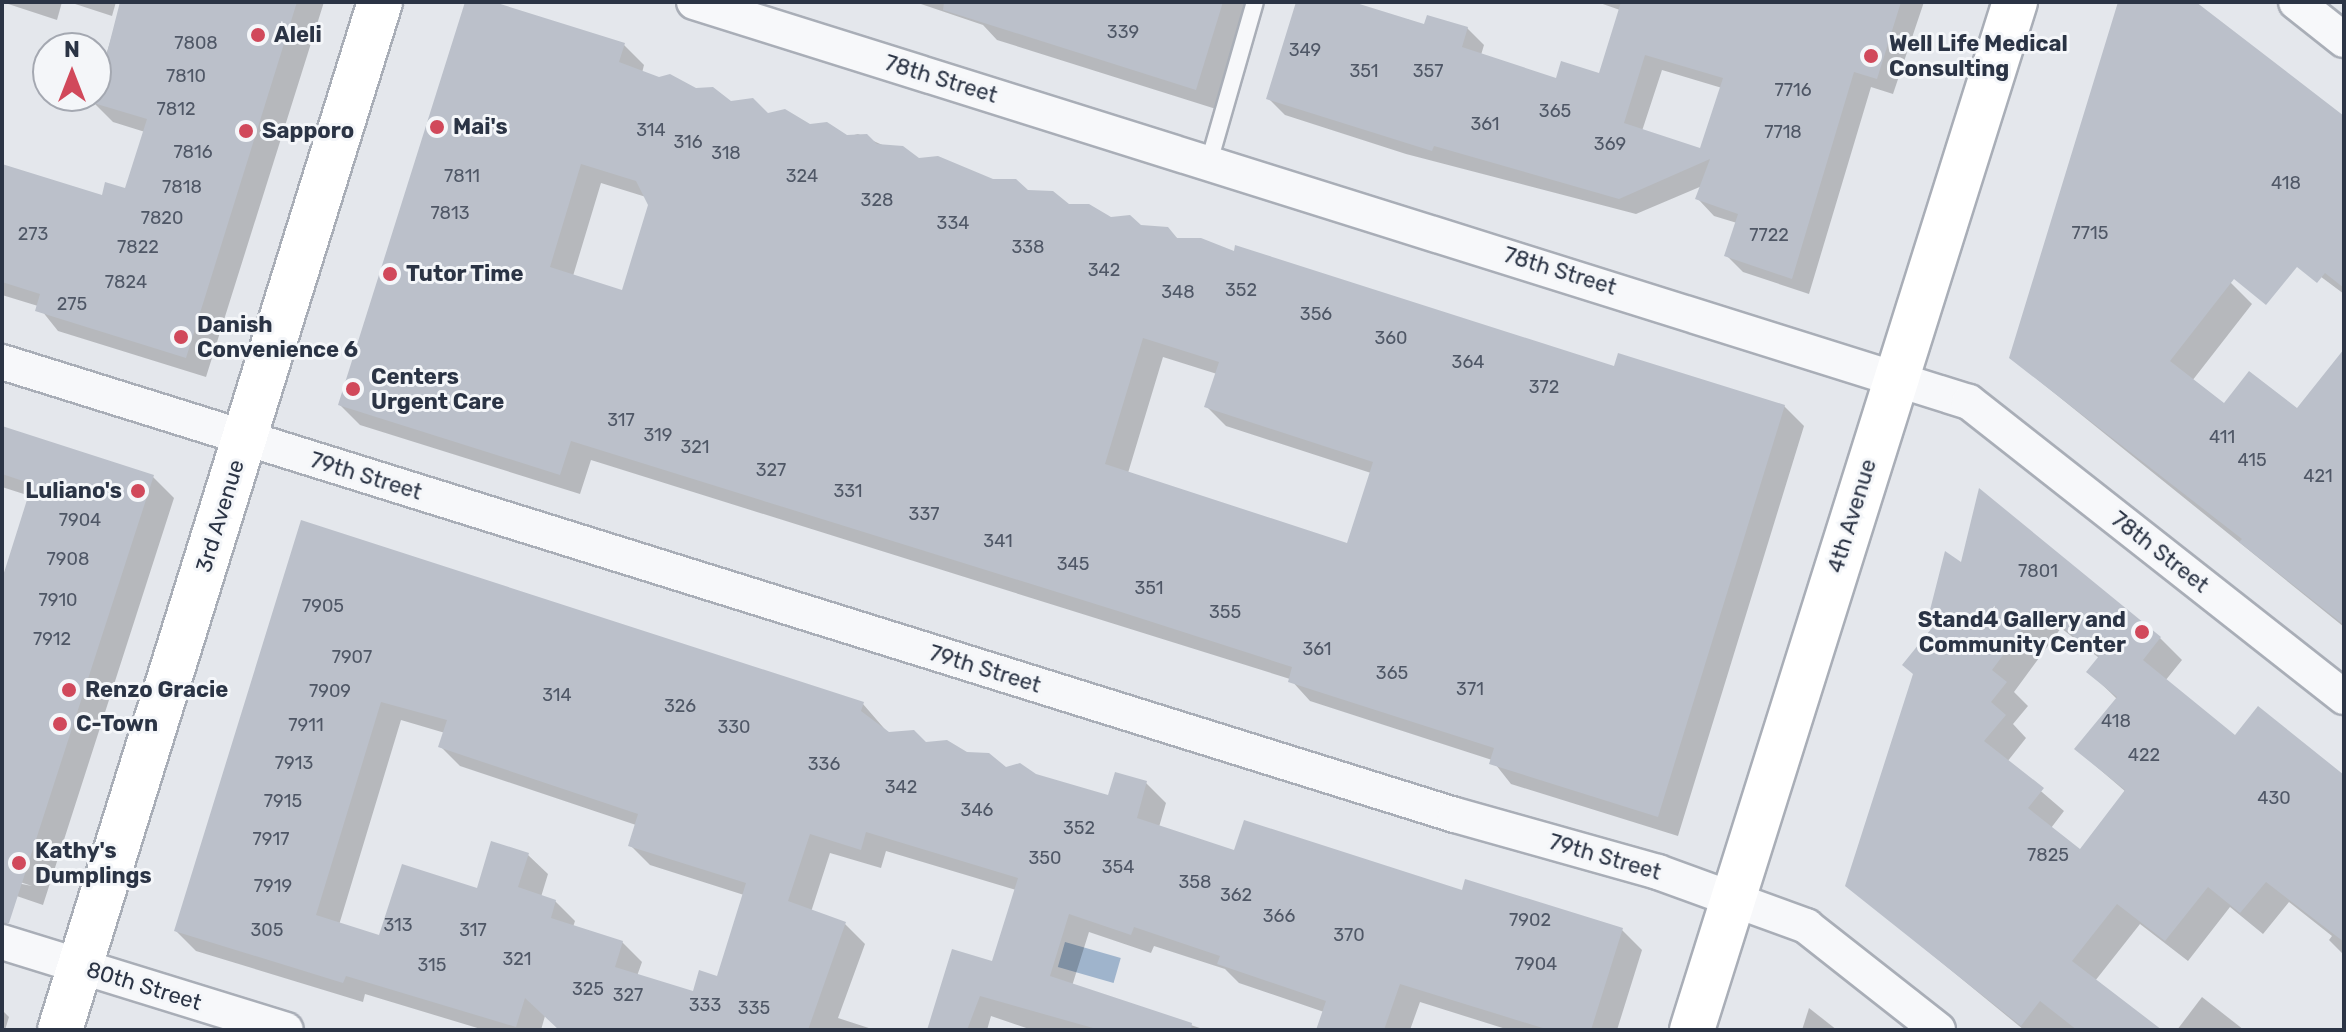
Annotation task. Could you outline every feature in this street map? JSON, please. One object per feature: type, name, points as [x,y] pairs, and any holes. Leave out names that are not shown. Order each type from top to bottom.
[{"type":"street","name":"3rd Avenue","points":[[60,1030],[380,2]]},
{"type":"street","name":"78th Street","points":[[694,2],[1969,402],[2344,697]]},
{"type":"street","name":"4th Avenue","points":[[1692,1030],[2015,2]]},
{"type":"street","points":[[2296,2],[2344,40]]},
{"type":"street","name":"79th Street","points":[[2,362],[1733,899],[1806,926],[1938,1030]]},
{"type":"street","name":"80th Street","points":[[2,942],[286,1030]]},
{"type":"lane","points":[[1209,162],[1255,2]]},
{"type":"water","points":[[1065,942],[1121,958],[1114,983],[1058,967]]},
{"type":"building","points":[[120,2],[297,2],[186,358],[35,311],[40,294],[2,282],[2,164],[102,195],[105,182],[125,188],[147,119],[112,109],[112,33]]},
{"type":"building","points":[[465,2],[494,2],[625,43],[619,62],[659,77],[670,74],[696,88],[713,87],[731,101],[753,98],[768,113],[785,109],[810,124],[827,122],[847,135],[867,134],[877,144],[903,146],[919,158],[938,156],[993,179],[1016,179],[1028,190],[1053,191],[1069,204],[1089,204],[1111,217],[1130,215],[1141,225],[1168,227],[1177,238],[1201,238],[1234,251],[1235,245],[1614,366],[1618,353],[1785,405],[1658,817],[1489,764],[1494,748],[1288,682],[1292,667],[1121,612],[571,441],[560,475],[338,405]],"holes":[[[581,164],[636,181],[648,205],[622,290],[550,267]],[[1143,338],[1219,362],[1204,407],[1373,462],[1347,543],[1105,464]]]},
{"type":"building","points":[[944,2],[1223,2],[1196,90],[943,10]]},
{"type":"building","points":[[1296,2],[1353,2],[1424,24],[1427,15],[1468,27],[1462,47],[1556,78],[1561,61],[1599,73],[1621,2],[1901,2],[1877,79],[1854,72],[1792,279],[1724,256],[1738,214],[1695,199],[1710,159],[1619,199],[1434,146],[1432,151],[1266,99]],"holes":[[[1645,55],[1723,78],[1700,148],[1624,123]]]},
{"type":"building","points":[[2118,2],[2196,2],[2344,116],[2344,288],[2325,273],[2317,283],[2297,267],[2266,305],[2234,279],[2170,361],[2224,403],[2249,371],[2297,408],[2344,349],[2344,625],[2239,542],[2242,539],[2009,358]]},
{"type":"building","points":[[2,426],[154,475],[9,923],[2,923],[2,579],[32,484],[2,474]]},
{"type":"building","points":[[1979,488],[2161,637],[2143,660],[2235,735],[2258,706],[2344,775],[2344,942],[2266,882],[2240,913],[2208,887],[2165,941],[2117,904],[2072,961],[2162,1030],[2077,1030],[2040,1001],[2021,1026],[1845,886],[1913,674],[1902,665],[1940,618],[1930,610],[1945,551],[1961,562]],"holes":[[[2038,608],[2099,656],[2086,672],[2117,697],[2074,749],[2125,790],[2080,849],[2028,808],[2044,788],[1984,741],[2006,715],[1991,702],[2007,682],[1992,670]]]},
{"type":"building","points":[[301,520],[864,702],[861,711],[889,732],[914,730],[926,742],[947,740],[967,752],[989,753],[1006,767],[1020,763],[1036,774],[1108,795],[1115,772],[1147,781],[1137,818],[1234,850],[1244,820],[1462,890],[1465,879],[1623,928],[1591,1030],[1549,1030],[1400,984],[1384,1030],[1316,1030],[1326,1001],[1217,964],[1220,956],[1134,927],[1131,935],[1069,914],[1050,976],[1192,1023],[1191,1030],[1100,1030],[980,996],[967,1030],[927,1030],[952,949],[992,961],[1018,878],[866,832],[861,850],[810,834],[788,901],[846,922],[808,1030],[559,1030],[525,998],[516,1027],[346,976],[343,983],[174,931]],"holes":[[[381,702],[447,720],[438,747],[638,814],[628,846],[746,883],[717,976],[699,970],[693,991],[615,967],[623,941],[551,918],[556,900],[518,887],[529,853],[491,841],[477,888],[402,864],[379,935],[316,915]]]},
{"type":"place","name":"Aleli","points":[[258,35]]},
{"type":"place","name":"Well Life Medical Consulting","points":[[1871,56]]},
{"type":"place","name":"Mai's","points":[[437,127]]},
{"type":"place","name":"Sapporo","points":[[246,131]]},
{"type":"place","name":"Tutor Time","points":[[390,274]]},
{"type":"place","name":"Danish Convenience 6","points":[[181,337]]},
{"type":"place","name":"Centers Urgent Care","points":[[353,389]]},
{"type":"place","name":"Luliano's","points":[[138,491]]},
{"type":"place","name":"Stand4 Gallery and Community Center","points":[[2142,632]]},
{"type":"place","name":"Renzo Gracie","points":[[69,690]]},
{"type":"place","name":"C-Town","points":[[60,724]]},
{"type":"place","name":"Kathy's Dumplings","points":[[19,863]]}]
